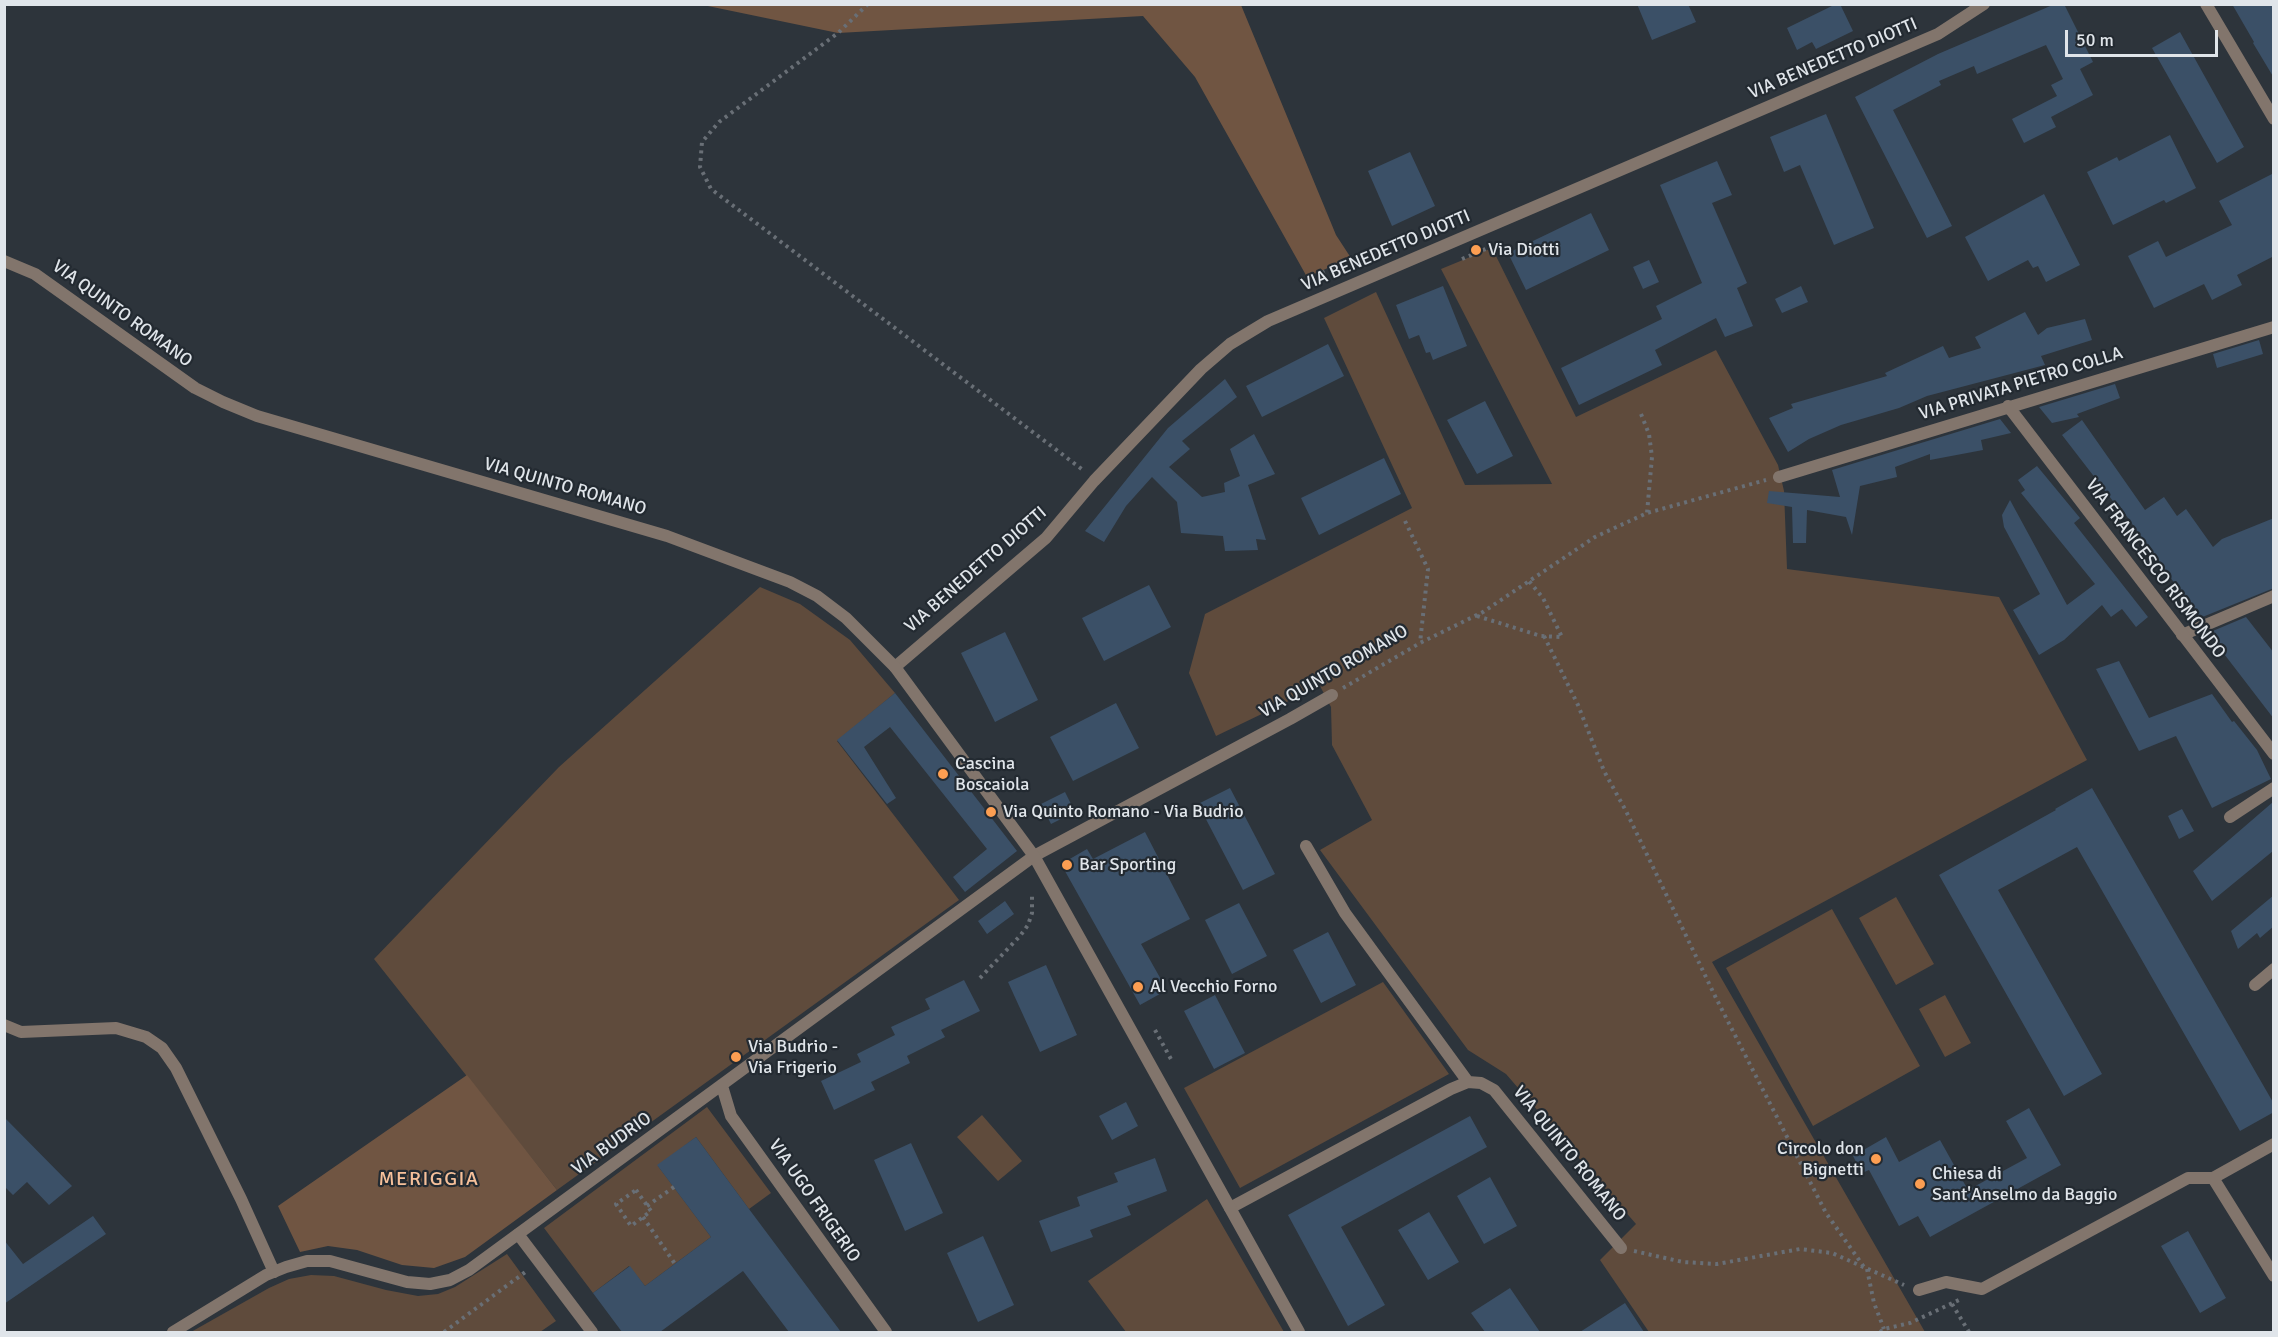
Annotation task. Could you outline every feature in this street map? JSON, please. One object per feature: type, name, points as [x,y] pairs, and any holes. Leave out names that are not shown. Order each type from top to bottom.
[{"type":"street","name":"VIA BENEDETTO DIOTTI","points":[[895,667],[1046,538],[1094,482],[1201,369],[1230,344],[1268,321],[1938,34],[1984,4]]},
{"type":"street","points":[[2206,4],[2274,119]]},
{"type":"street","name":"VIA QUINTO ROMANO","points":[[4,261],[35,274],[195,388],[257,416],[666,536],[761,569],[817,596],[846,618],[895,667],[1034,856],[1299,1332]]},
{"type":"street","name":"VIA PRIVATA PIETRO COLLA","points":[[1779,477],[2274,327]]},
{"type":"street","name":"VIA FRANCESCO RISMONDO","points":[[2008,406],[2274,754]]},
{"type":"street","points":[[2182,634],[2274,597]]},
{"type":"street","name":"VIA QUINTO ROMANO","points":[[1034,856],[1332,695]]},
{"type":"street","points":[[2230,817],[2274,788]]},
{"type":"street","points":[[1230,1208],[1468,1082],[1345,913],[1306,846]]},
{"type":"street","name":"VIA BUDRIO","points":[[173,1332],[274,1272],[307,1261],[330,1261],[407,1282],[430,1284],[450,1280],[469,1270],[1034,856]]},
{"type":"street","points":[[2255,985],[2274,969]]},
{"type":"street","points":[[4,1025],[21,1032],[116,1028],[146,1037],[162,1048],[186,1088],[274,1272]]},
{"type":"street","name":"VIA QUINTO ROMANO","points":[[1468,1082],[1481,1083],[1494,1090],[1621,1248]]},
{"type":"street","name":"VIA UGO FRIGERIO","points":[[722,1086],[732,1116],[886,1332]]},
{"type":"street","points":[[1919,1290],[1946,1282],[1982,1289],[2188,1178],[2213,1178],[2274,1144]]},
{"type":"street","points":[[2213,1178],[2274,1276]]},
{"type":"street","points":[[518,1234],[592,1332]]},
{"type":"path","points":[[868,4],[838,33],[719,122],[702,142],[700,167],[711,189],[1070,458],[1094,482]]},
{"type":"path","points":[[1462,258],[1495,245]]},
{"type":"path","points":[[1322,273],[1354,259]]},
{"type":"path","points":[[1641,414],[1649,434],[1652,457],[1647,513]]},
{"type":"path","name":"VIA QUINTO ROMANO","points":[[1332,695],[1420,643],[1476,616],[1596,537],[1647,513],[1779,477]]},
{"type":"path","points":[[1405,520],[1428,569],[1420,643]]},
{"type":"path","points":[[1476,616],[1544,636],[1562,637],[1543,598],[1529,581]]},
{"type":"path","points":[[1544,636],[1578,705],[1604,771],[1716,998],[1826,1213],[1865,1268],[1882,1331],[1910,1323],[1982,1289]]},
{"type":"path","points":[[980,978],[1028,925],[1032,914],[1032,893]]},
{"type":"path","points":[[1155,1030],[1172,1061]]},
{"type":"path","points":[[647,1206],[674,1187]]},
{"type":"path","points":[[636,1190],[647,1206],[651,1211],[631,1226],[616,1204],[636,1190]]},
{"type":"path","points":[[643,1217],[675,1264]]},
{"type":"path","points":[[1621,1248],[1683,1262],[1717,1264],[1800,1249],[1832,1253],[1919,1290]]},
{"type":"path","points":[[444,1332],[539,1263]]},
{"type":"path","points":[[1952,1304],[1969,1332]]},
{"type":"shaded area","points":[[703,5],[1241,5],[1336,235],[1351,258],[1307,277],[1195,77],[1143,16],[838,33]]},
{"type":"shaded area","points":[[1492,248],[1576,417],[1716,350],[1778,465],[1784,491],[1787,569],[1999,597],[2087,760],[1712,962],[1925,1332],[1649,1332],[1600,1260],[1636,1224],[1506,1074],[1468,1050],[1320,850],[1372,820],[1332,745],[1331,707],[1320,686],[1216,736],[1189,673],[1205,614],[1412,508],[1324,318],[1376,292],[1465,485],[1552,484],[1441,269]]},
{"type":"shaded area","points":[[760,587],[800,604],[850,640],[895,693],[837,741],[959,900],[557,1190],[374,959],[559,767]]},
{"type":"shaded area","points":[[1896,897],[1934,964],[1896,985],[1859,918]]},
{"type":"shaded area","points":[[1832,909],[1920,1066],[1813,1126],[1726,968]]},
{"type":"shaded area","points":[[1383,982],[1449,1074],[1240,1188],[1184,1088]]},
{"type":"shaded area","points":[[1945,995],[1971,1043],[1945,1057],[1919,1009]]},
{"type":"shaded area","points":[[467,1075],[557,1190],[465,1257],[434,1268],[402,1265],[357,1250],[328,1246],[300,1252],[278,1206]]},
{"type":"shaded area","points":[[707,1107],[771,1193],[749,1209],[696,1137],[658,1166],[711,1237],[645,1286],[629,1266],[593,1293],[544,1228]]},
{"type":"shaded area","points":[[982,1115],[1022,1161],[998,1181],[957,1137]]},
{"type":"shaded area","points":[[1207,1199],[1284,1332],[1126,1332],[1088,1281]]},
{"type":"shaded area","points":[[507,1254],[556,1321],[540,1332],[191,1332],[289,1279],[311,1275],[334,1276],[418,1296],[438,1294],[455,1287]]},
{"type":"building","points":[[1637,4],[1688,4],[1696,22],[1652,40]]},
{"type":"building","points":[[1840,4],[1853,31],[1816,49],[1812,42],[1797,50],[1787,28]]},
{"type":"building","points":[[2055,4],[2064,4],[2093,62],[2080,69],[2093,95],[2051,117],[2056,127],[2024,143],[2012,119],[2057,96],[2051,85],[2063,79],[2046,45],[1977,74],[1974,66],[1939,81],[1941,85],[1893,110],[1952,226],[1927,238],[1855,97],[1938,54]]},
{"type":"building","points":[[2232,4],[2274,4],[2274,78],[2253,43]]},
{"type":"building","points":[[2180,32],[2244,147],[2217,163],[2152,48]]},
{"type":"building","points":[[1826,114],[1874,228],[1834,245],[1800,165],[1784,172],[1770,137]]},
{"type":"building","points":[[2170,135],[2196,188],[2166,203],[2164,200],[2113,225],[2087,172],[2117,157],[2119,161]]},
{"type":"building","points":[[1410,152],[1435,206],[1392,226],[1368,171]]},
{"type":"building","points":[[1717,161],[1732,195],[1712,203],[1747,283],[1737,288],[1753,326],[1725,337],[1716,318],[1655,350],[1662,365],[1579,405],[1561,368],[1662,319],[1656,306],[1702,283],[1660,185]]},
{"type":"building","points":[[2274,173],[2274,256],[2237,275],[2242,285],[2212,300],[2204,284],[2154,308],[2128,256],[2158,241],[2166,257],[2232,225],[2219,201]]},
{"type":"building","points":[[2044,194],[2080,265],[2046,282],[2038,266],[2033,268],[2028,260],[1988,281],[1965,237]]},
{"type":"building","points":[[1591,213],[1609,250],[1526,290],[1508,253]]},
{"type":"building","points":[[1649,260],[1659,282],[1643,289],[1633,267]]},
{"type":"building","points":[[1443,286],[1467,346],[1433,360],[1430,352],[1426,353],[1419,335],[1409,339],[1396,305]]},
{"type":"building","points":[[1801,286],[1808,302],[1782,313],[1775,299]]},
{"type":"building","points":[[2025,312],[2038,335],[2047,328],[2085,319],[2092,340],[2041,356],[2045,365],[1927,396],[1899,408],[1841,425],[1809,439],[1788,452],[1769,418],[1793,408],[1791,404],[1887,376],[1885,373],[1943,346],[1949,358],[1981,348],[1975,337]]},
{"type":"building","points":[[2259,340],[2263,354],[2217,368],[2213,354]]},
{"type":"building","points":[[1328,344],[1344,376],[1262,417],[1246,386]]},
{"type":"building","points":[[1225,379],[1237,397],[1182,441],[1190,449],[1169,467],[1202,497],[1225,492],[1224,483],[1240,476],[1230,449],[1254,434],[1275,474],[1248,485],[1266,540],[1256,539],[1258,550],[1225,551],[1223,536],[1181,533],[1177,502],[1152,477],[1126,506],[1104,542],[1085,531],[1168,428]]},
{"type":"building","points":[[2115,384],[2120,398],[2077,414],[2079,417],[2052,423],[2039,407]]},
{"type":"building","points":[[1485,401],[1513,456],[1477,474],[1447,420]]},
{"type":"building","points":[[2000,419],[2011,433],[1981,440],[1983,450],[1930,460],[1930,454],[1895,467],[1897,477],[1860,486],[1852,535],[1846,517],[1807,510],[1806,543],[1793,543],[1792,507],[1767,503],[1769,491],[1840,497],[1832,470]]},
{"type":"building","points":[[2082,420],[2145,510],[2164,497],[2177,516],[2186,509],[2213,547],[2222,539],[2274,518],[2274,588],[2200,618],[2187,596],[2185,598],[2118,504],[2116,505],[2062,435]]},
{"type":"building","points":[[1384,458],[1401,494],[1319,535],[1301,498]]},
{"type":"building","points":[[2037,466],[2080,518],[2074,523],[2148,617],[2136,627],[2122,609],[2111,617],[2102,605],[2064,640],[2039,655],[2013,610],[2040,594],[2004,527],[2002,515],[2010,500],[2067,605],[2095,584],[2021,493],[2025,490],[2018,480]]},
{"type":"building","points":[[1149,585],[1171,627],[1104,661],[1082,618]]},
{"type":"building","points":[[2246,617],[2274,653],[2274,719],[2208,633]]},
{"type":"building","points":[[1005,632],[1038,700],[995,722],[961,653]]},
{"type":"building","points":[[2119,661],[2149,718],[2212,694],[2232,722],[2234,721],[2257,750],[2271,779],[2212,808],[2176,736],[2139,751],[2096,669]]},
{"type":"building","points":[[895,693],[1017,851],[965,892],[953,877],[987,849],[890,727],[864,747],[896,798],[887,804],[837,740]]},
{"type":"building","points":[[1116,703],[1139,748],[1073,781],[1050,737]]},
{"type":"building","points":[[1230,788],[1275,874],[1243,890],[1198,804]]},
{"type":"building","points":[[2092,788],[2274,1104],[2274,1112],[2240,1131],[2077,847],[1998,890],[2102,1074],[2064,1096],[1939,875]]},
{"type":"building","points":[[1065,792],[1075,812],[1051,824],[1041,804]]},
{"type":"building","points":[[2273,802],[2273,851],[2212,901],[2193,871]]},
{"type":"building","points":[[2182,809],[2194,831],[2179,839],[2168,816]]},
{"type":"building","points":[[1145,832],[1190,919],[1141,944],[1167,990],[1140,1005],[1061,864],[1087,849],[1093,859]]},
{"type":"building","points":[[2274,895],[2274,926],[2260,938],[2257,933],[2238,949],[2231,931]]},
{"type":"building","points":[[1005,901],[1014,914],[987,934],[978,921]]},
{"type":"building","points":[[1239,903],[1267,956],[1232,974],[1205,920]]},
{"type":"building","points":[[1328,932],[1356,985],[1321,1003],[1293,950]]},
{"type":"building","points":[[1046,965],[1077,1035],[1040,1052],[1008,982]]},
{"type":"building","points":[[964,980],[980,1011],[941,1030],[945,1037],[907,1056],[910,1063],[871,1082],[875,1090],[834,1110],[821,1081],[861,1062],[857,1054],[895,1035],[891,1027],[930,1009],[925,999]]},
{"type":"building","points":[[1215,995],[1245,1053],[1214,1069],[1184,1011]]},
{"type":"building","points":[[1126,1102],[1138,1126],[1112,1140],[1099,1116]]},
{"type":"building","points":[[2029,1108],[2061,1165],[1930,1237],[1918,1216],[1899,1226],[1869,1170],[1862,1173],[1853,1156],[1886,1137],[1899,1162],[1940,1140],[1968,1190],[2027,1158],[2006,1121]]},
{"type":"building","points":[[1470,1116],[1487,1147],[1341,1227],[1385,1305],[1348,1326],[1288,1215]]},
{"type":"building","points":[[4,1117],[72,1186],[49,1205],[27,1182],[13,1195],[4,1186]]},
{"type":"building","points":[[696,1137],[841,1332],[789,1332],[743,1271],[660,1332],[622,1332],[593,1293],[630,1266],[645,1286],[711,1237],[657,1165]]},
{"type":"building","points":[[911,1143],[943,1213],[905,1231],[874,1160]]},
{"type":"building","points":[[1155,1158],[1167,1191],[1127,1206],[1131,1215],[1090,1230],[1093,1237],[1051,1252],[1039,1221],[1080,1206],[1077,1197],[1118,1182],[1114,1173]]},
{"type":"building","points":[[1490,1177],[1517,1226],[1484,1244],[1457,1196]]},
{"type":"building","points":[[1429,1212],[1459,1262],[1428,1280],[1398,1230]]},
{"type":"building","points":[[93,1216],[106,1234],[4,1304],[4,1240],[23,1264]]},
{"type":"building","points":[[2188,1231],[2226,1298],[2200,1313],[2161,1246]]},
{"type":"building","points":[[983,1236],[1014,1305],[978,1322],[947,1253]]},
{"type":"building","points":[[1510,1288],[1540,1332],[1485,1332],[1471,1313]]},
{"type":"building","points":[[1625,1303],[1644,1332],[1580,1332]]},
{"type":"place","name":"Via Diotti","points":[[1476,250]]},
{"type":"place","name":"Cascina Boscaiola","points":[[943,774]]},
{"type":"place","name":"Via Quinto Romano - Via Budrio","points":[[991,812]]},
{"type":"place","name":"Bar Sporting","points":[[1067,865]]},
{"type":"place","name":"Al Vecchio Forno","points":[[1138,987]]},
{"type":"place","name":"Via Budrio - Via Frigerio","points":[[736,1057]]},
{"type":"place","name":"Circolo don Bignetti","points":[[1876,1159]]},
{"type":"place","name":"Chiesa di Sant'Anselmo da Baggio","points":[[1920,1184]]},
{"type":"district","name":"MERIGGIA","points":[[429,1180]]}]
